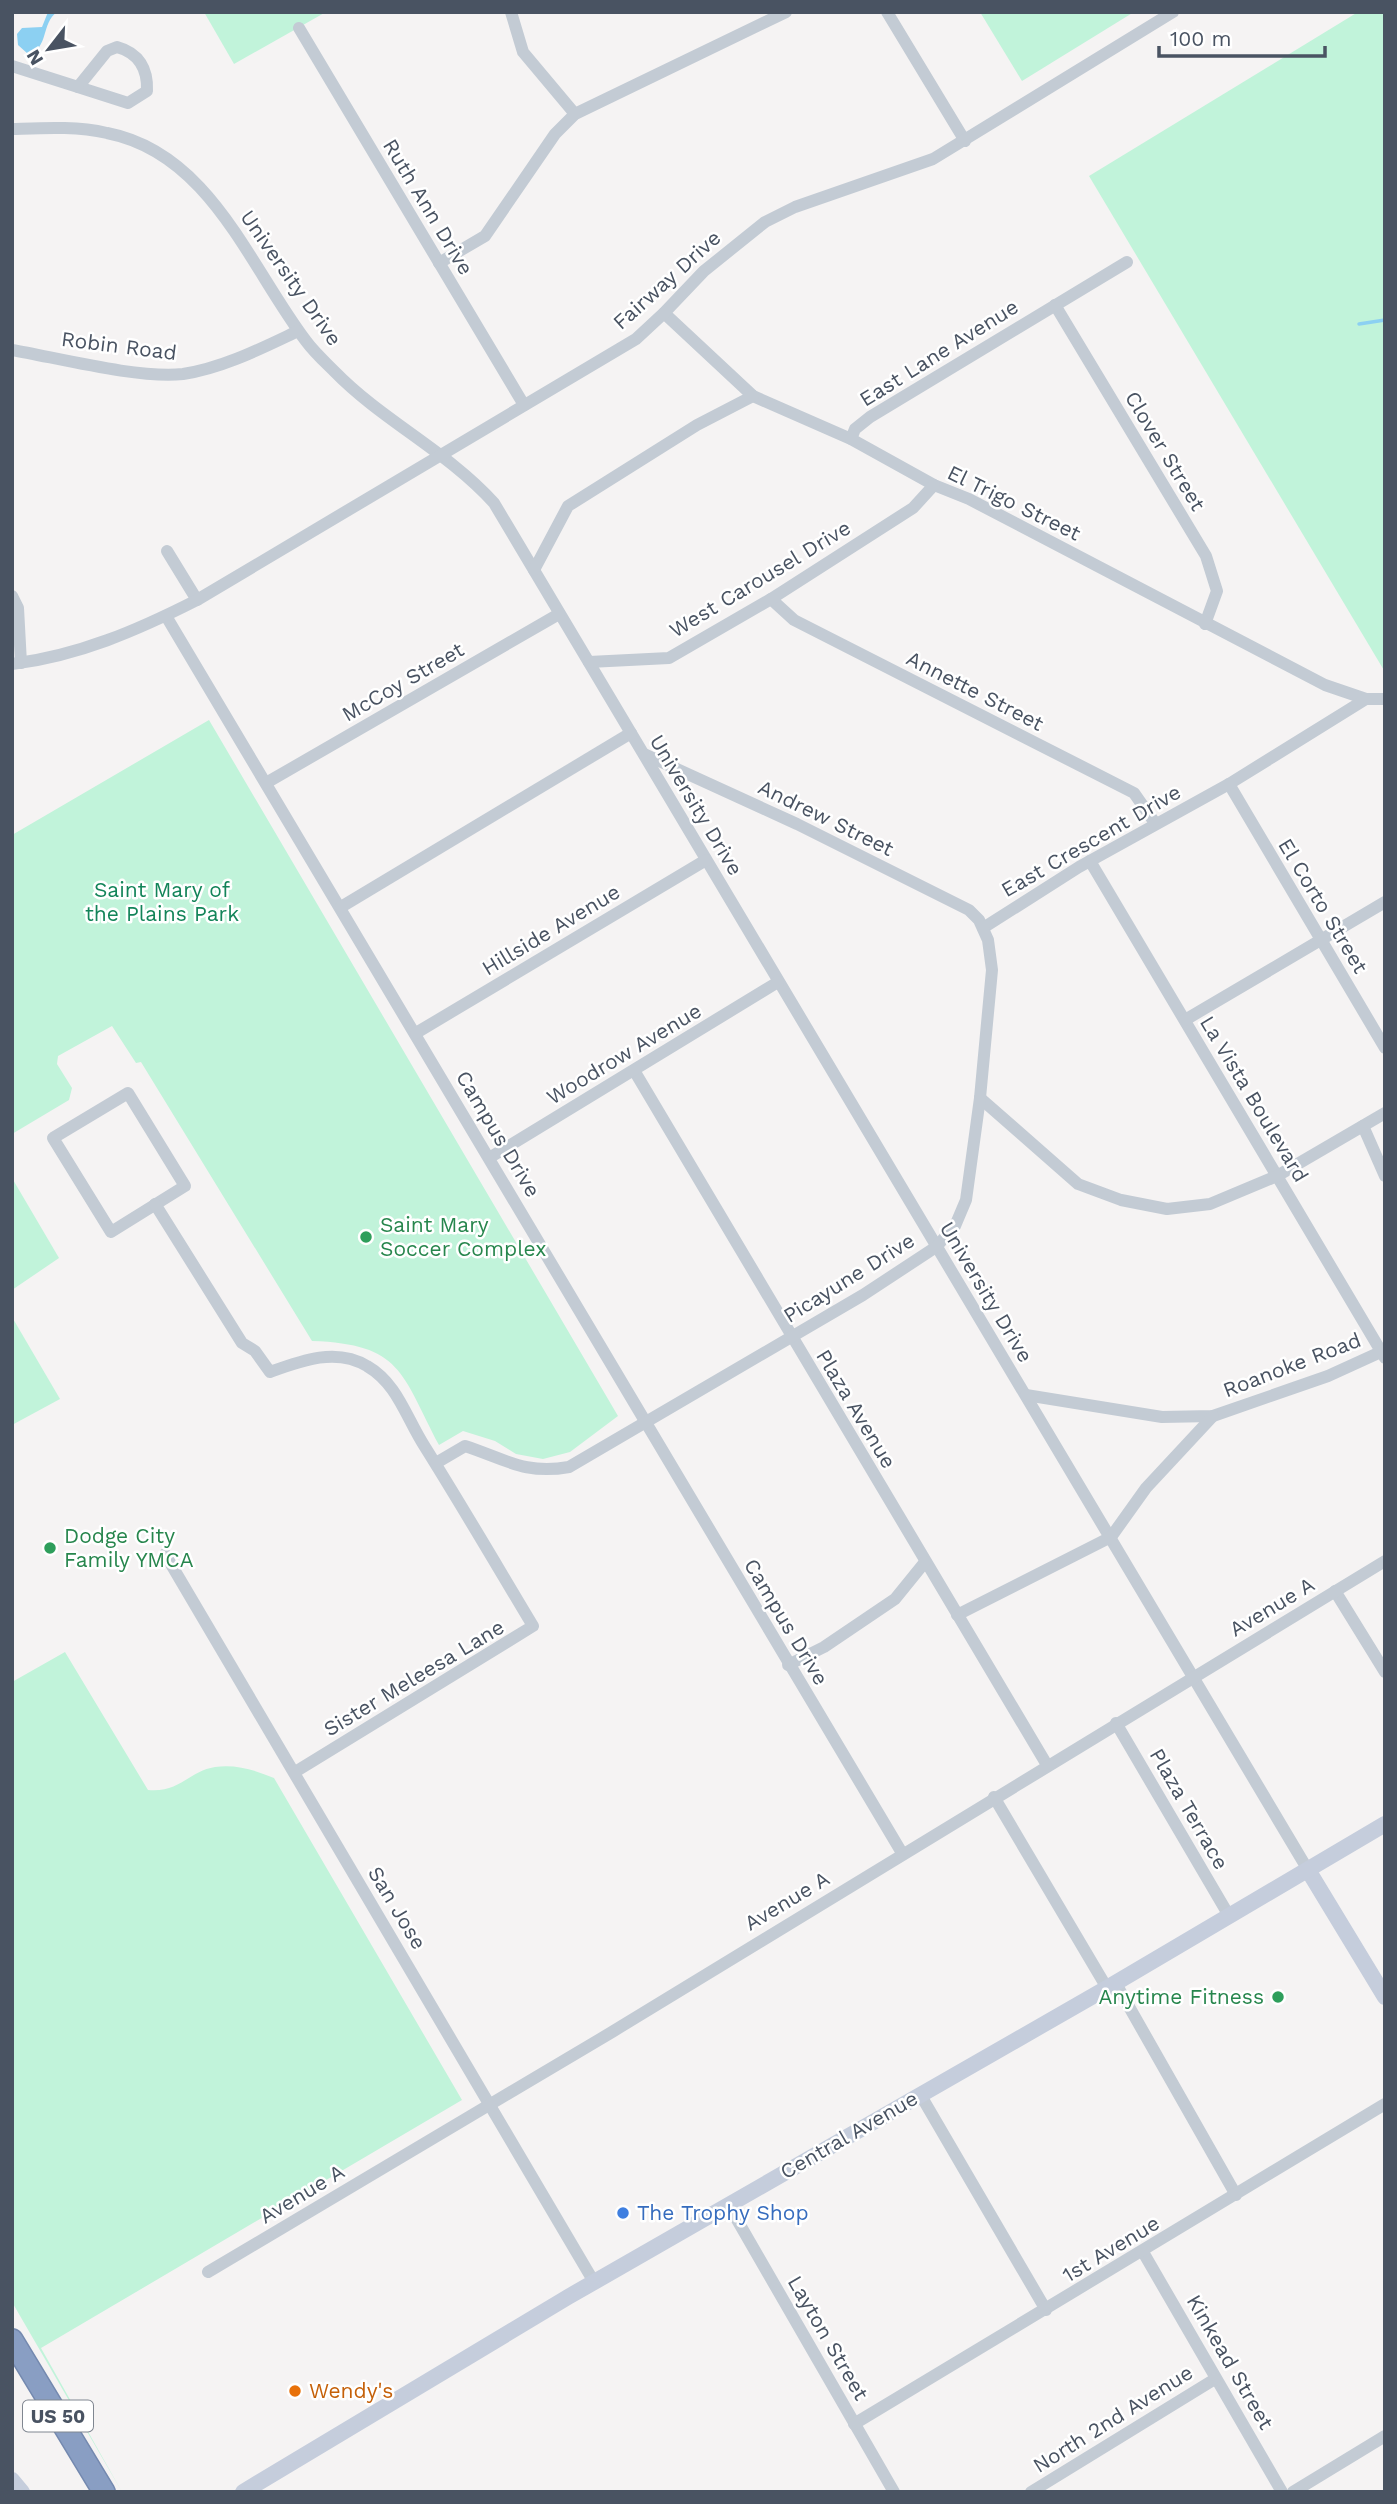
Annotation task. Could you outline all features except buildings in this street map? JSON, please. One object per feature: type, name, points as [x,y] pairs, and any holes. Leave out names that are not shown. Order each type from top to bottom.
[{"type":"highway","name":"US 50","points":[[12,2340],[104,2492]]},
{"type":"street","points":[[512,12],[523,52],[575,114]]},
{"type":"street","points":[[439,263],[485,236],[555,134],[575,114],[786,12]]},
{"type":"street","points":[[887,12],[965,141]]},
{"type":"street","name":"Fairway Drive","points":[[17,664],[80,651],[166,616],[197,600],[439,453],[636,339],[704,271],[765,222],[796,207],[920,164],[965,141],[1173,12]]},
{"type":"street","name":"Ruth Ann Drive","points":[[299,27],[524,405]]},
{"type":"street","points":[[13,70],[128,103],[147,91],[148,78],[140,61],[128,50],[117,47],[107,51],[78,87]]},
{"type":"street","name":"University Drive","points":[[12,130],[60,128],[108,133],[155,149],[189,175],[218,207],[298,331],[348,386],[467,474],[494,503],[1308,1870]]},
{"type":"street","name":"East Lane Avenue","points":[[852,439],[855,429],[870,416],[1127,262]]},
{"type":"street","name":"Clover Street","points":[[1055,305],[1206,556],[1217,591],[1205,624]]},
{"type":"street","name":"El Trigo Street","points":[[664,313],[753,396],[852,439],[934,485],[969,499],[1325,685],[1366,699]]},
{"type":"street","name":"Robin Road","points":[[12,350],[117,368],[181,374],[254,352],[298,331]]},
{"type":"street","points":[[534,570],[568,506],[697,425],[753,396]]},
{"type":"street","name":"West Carousel Drive","points":[[589,662],[669,657],[771,598],[913,508],[934,485]]},
{"type":"street","points":[[167,551],[197,600]]},
{"type":"street","points":[[12,596],[18,608],[17,664]]},
{"type":"street","name":"Annette Street","points":[[771,598],[793,620],[1134,793],[1155,824]]},
{"type":"street","name":"McCoy Street","points":[[267,783],[559,614]]},
{"type":"street","name":"Campus Drive","points":[[166,616],[902,1853]]},
{"type":"street","points":[[1366,699],[1385,699]]},
{"type":"street","name":"East Crescent Drive","points":[[983,928],[1090,861],[1228,783],[1366,699]]},
{"type":"street","points":[[341,908],[631,733]]},
{"type":"street","name":"Andrew Street","points":[[644,754],[797,824],[957,904],[969,911],[983,928]]},
{"type":"street","name":"El Corto Street","points":[[1228,783],[1385,1048]]},
{"type":"street","name":"Hillside Avenue","points":[[416,1033],[706,860]]},
{"type":"street","name":"La Vista Boulevard","points":[[1090,861],[1384,1353]]},
{"type":"street","points":[[1185,1020],[1385,902]]},
{"type":"street","points":[[983,928],[988,940],[992,970],[980,1098],[1078,1184],[1121,1200],[1167,1209],[1210,1204],[1277,1176],[1385,1113]]},
{"type":"street","name":"Woodrow Avenue","points":[[489,1158],[635,1072],[778,982]]},
{"type":"street","name":"Plaza Avenue","points":[[635,1072],[790,1337],[1047,1765]]},
{"type":"street","points":[[128,1093],[185,1186],[155,1204],[111,1232],[53,1138],[128,1093]]},
{"type":"street","name":"Picayune Drive","points":[[647,1424],[863,1295],[936,1247],[955,1226],[966,1200],[980,1098]]},
{"type":"street","points":[[1363,1126],[1385,1176]]},
{"type":"street","name":"Sister Meleesa Lane","points":[[155,1204],[242,1343],[256,1351],[270,1373],[303,1359],[339,1356],[365,1364],[391,1384],[533,1626],[295,1772]]},
{"type":"street","name":"Roanoke Road","points":[[1026,1395],[1162,1417],[1213,1416],[1328,1376],[1384,1353]]},
{"type":"street","name":"Roanoke Road","points":[[957,1615],[1111,1537],[1146,1488],[1213,1416]]},
{"type":"street","points":[[436,1463],[465,1446],[513,1466],[543,1472],[569,1467],[647,1424]]},
{"type":"street","name":"San Jose","points":[[166,1554],[594,2282]]},
{"type":"street","name":"Avenue A","points":[[208,2272],[612,2032],[1385,1560]]},
{"type":"street","points":[[788,1665],[824,1647],[895,1599],[925,1562]]},
{"type":"street","points":[[1335,1591],[1385,1672]]},
{"type":"street","name":"Plaza Terrace","points":[[1116,1723],[1228,1914]]},
{"type":"street","points":[[994,1797],[1111,1985],[1236,2195]]},
{"type":"street","name":"Central Avenue","points":[[243,2492],[594,2282],[1385,1824]]},
{"type":"street","points":[[1308,1870],[1385,1997]]},
{"type":"street","points":[[920,2094],[1046,2310]]},
{"type":"street","name":"1st Avenue","points":[[854,2424],[1385,2104]]},
{"type":"street","name":"Layton Street","points":[[728,2204],[894,2492]]},
{"type":"street","name":"Kinkead Street","points":[[1143,2252],[1282,2492]]},
{"type":"street","name":"North 2nd Avenue","points":[[1031,2492],[1215,2379]]},
{"type":"street","points":[[1293,2492],[1385,2436]]},
{"type":"street","points":[[12,2480],[22,2492]]},
{"type":"green space","points":[[204,12],[326,12],[234,64]]},
{"type":"green space","points":[[980,12],[1134,12],[1022,81]]},
{"type":"green space","points":[[1358,12],[1385,12],[1385,672],[1089,176]]},
{"type":"green space","name":"Saint Mary of the Plains Park","points":[[209,720],[618,1416],[570,1452],[543,1459],[516,1454],[495,1441],[463,1431],[439,1445],[406,1381],[382,1356],[342,1343],[312,1341],[141,1062],[136,1063],[112,1026],[58,1056],[57,1064],[72,1088],[69,1100],[12,1134],[12,835]]},
{"type":"green space","points":[[12,1178],[59,1258],[12,1290]]},
{"type":"green space","points":[[12,1317],[60,1399],[12,1425]]},
{"type":"green space","points":[[65,1652],[148,1790],[168,1788],[215,1767],[245,1768],[274,1778],[462,2100],[41,2348],[122,2492],[12,2302],[12,1682]]},
{"type":"water","points":[[48,12],[57,12],[49,22],[39,47],[28,54],[18,45],[17,34],[22,28],[42,27]]},
{"type":"waterway","points":[[1359,324],[1385,320]]},
{"type":"place","name":"Saint Mary Soccer Complex","points":[[366,1237]]},
{"type":"place","name":"Dodge City Family YMCA","points":[[50,1548]]},
{"type":"place","name":"Anytime Fitness","points":[[1278,1997]]},
{"type":"place","name":"The Trophy Shop","points":[[623,2213]]},
{"type":"place","name":"Wendy's","points":[[295,2391]]}]
